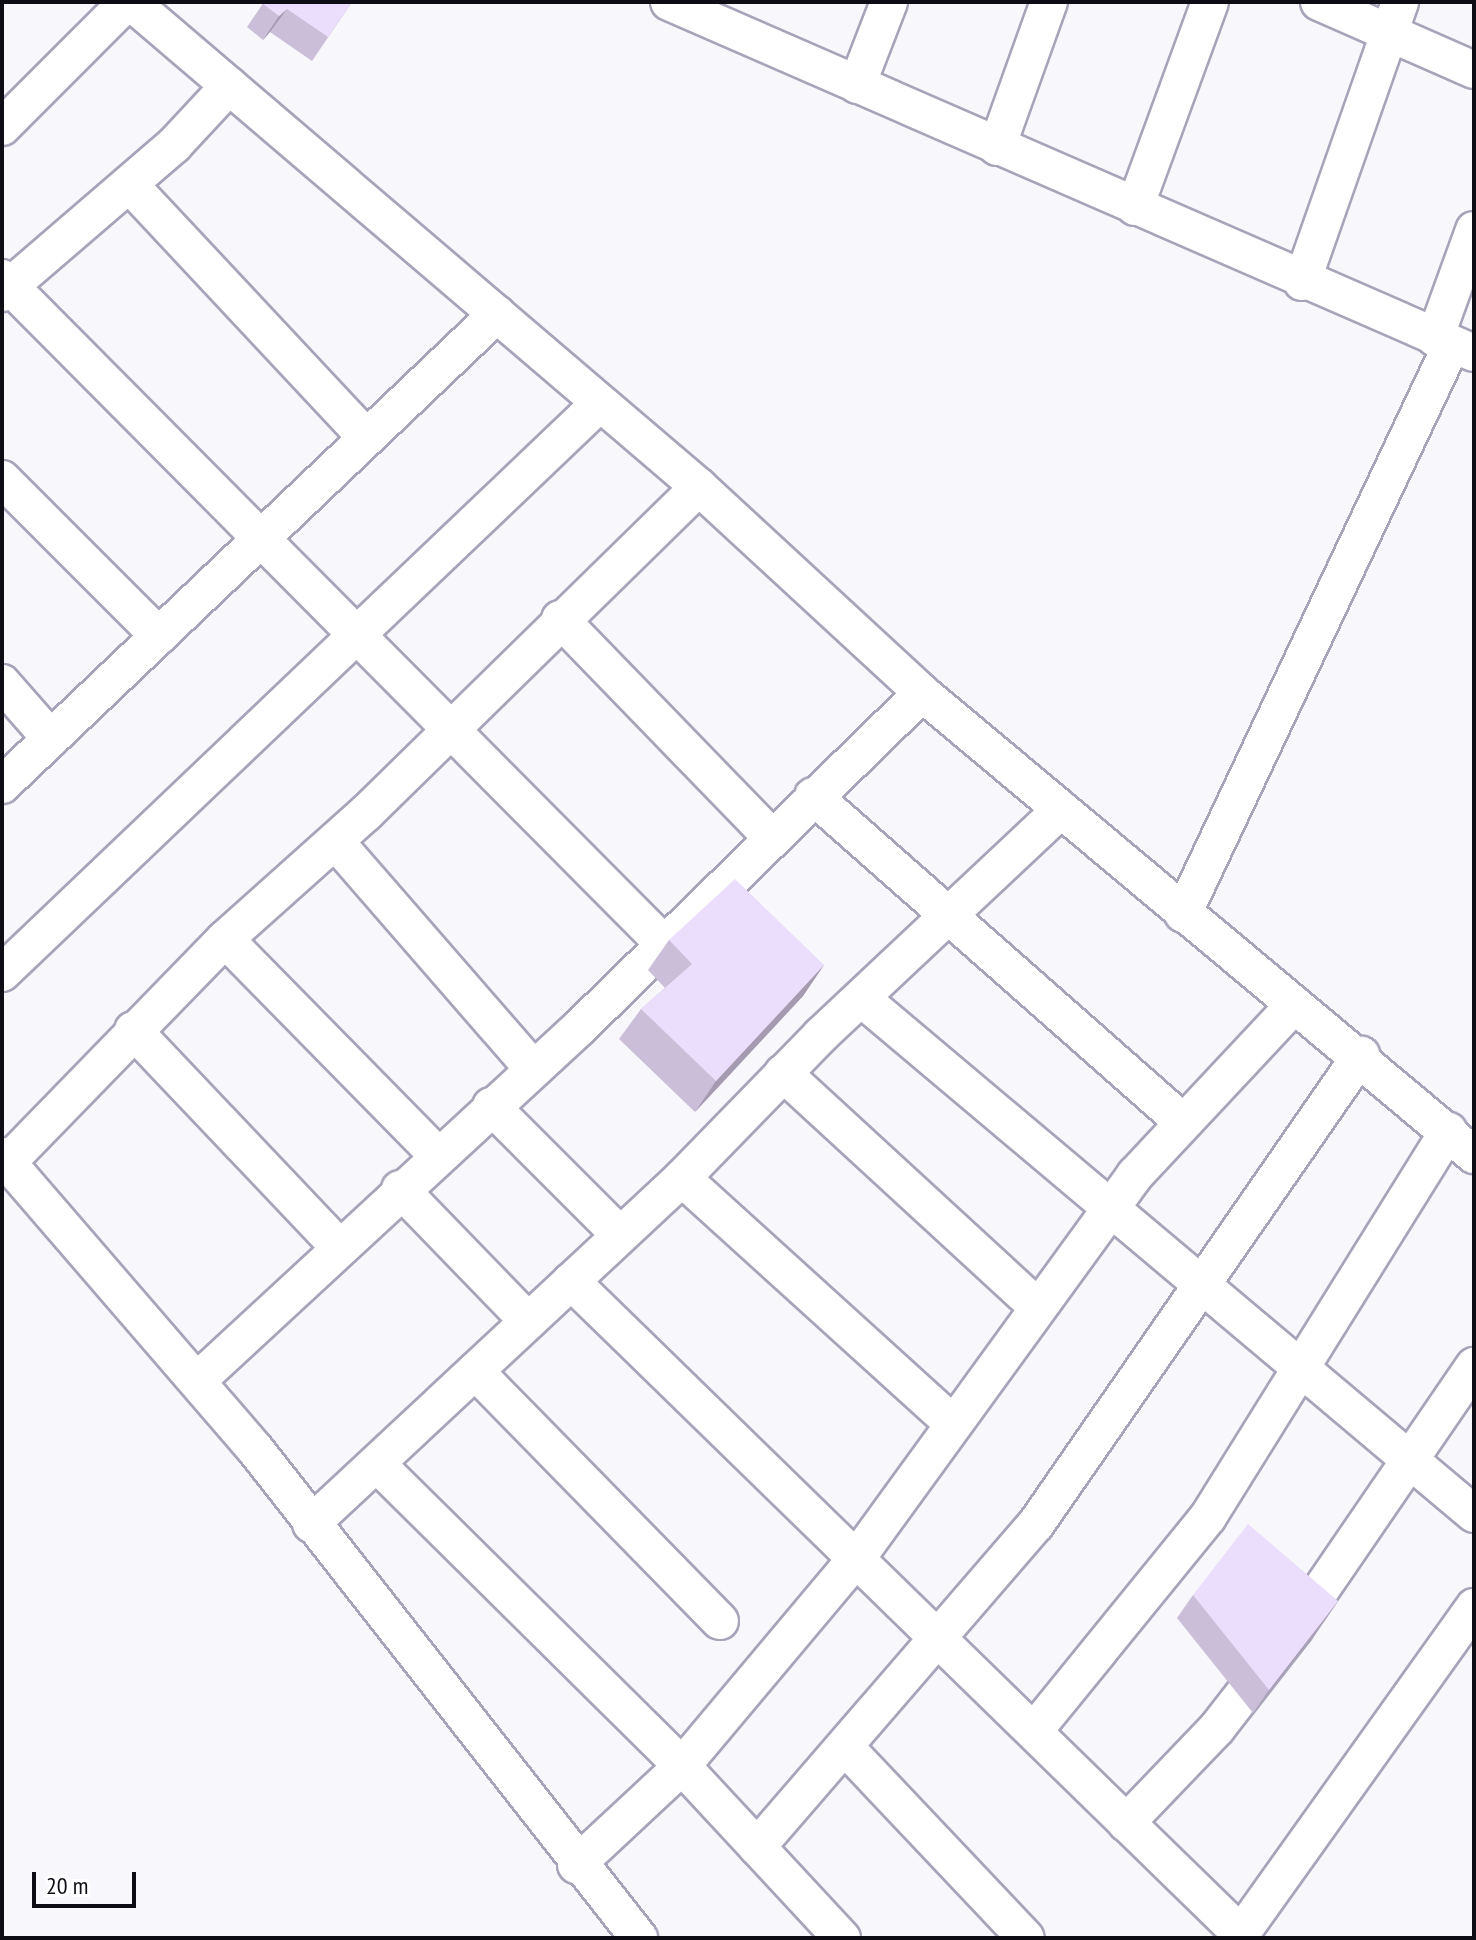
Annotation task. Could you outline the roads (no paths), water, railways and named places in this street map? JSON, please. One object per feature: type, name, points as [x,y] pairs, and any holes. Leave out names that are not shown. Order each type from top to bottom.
[{"type":"street","points":[[2,127],[129,2],[699,487],[922,693],[1183,914],[1294,1005],[1361,1055],[1461,1143],[1302,1372],[1208,1517],[1034,1731]]},
{"type":"street","points":[[669,2],[732,15],[857,85],[1302,282],[1454,345]]},
{"type":"street","points":[[857,85],[889,2]]},
{"type":"street","points":[[997,147],[1049,2]]},
{"type":"street","points":[[1135,207],[1210,2]]},
{"type":"street","points":[[1319,2],[1394,17],[1474,70]]},
{"type":"street","points":[[1302,282],[1394,17]]},
{"type":"street","points":[[229,86],[130,185],[4,285],[664,944]]},
{"type":"street","points":[[130,185],[365,436]]},
{"type":"street","points":[[1183,914],[1454,345],[1474,230]]},
{"type":"street","points":[[2,785],[365,436],[497,314]]},
{"type":"street","points":[[2,973],[354,634],[600,403]]},
{"type":"street","points":[[2,479],[159,636]]},
{"type":"street","points":[[639,1938],[576,1865],[197,1381],[5,1159],[225,939],[335,841],[699,487]]},
{"type":"street","points":[[560,619],[770,836]]},
{"type":"street","points":[[2,683],[51,739]]},
{"type":"street","points":[[197,1381],[400,1189],[533,1069],[664,944],[770,836],[922,693]]},
{"type":"street","points":[[813,796],[1183,1122]]},
{"type":"street","points":[[311,1524],[378,1465],[682,1178],[783,1073],[1061,810]]},
{"type":"street","points":[[335,841],[533,1069]]},
{"type":"street","points":[[225,939],[437,1155]]},
{"type":"street","points":[[861,998],[1474,1514]]},
{"type":"street","points":[[576,1865],[682,1766],[859,1555],[1035,1305],[1109,1208],[1183,1122],[1294,1005]]},
{"type":"street","points":[[133,1030],[339,1247]]},
{"type":"street","points":[[757,1847],[944,1639],[1082,1460],[1361,1055]]},
{"type":"street","points":[[783,1073],[1035,1305]]},
{"type":"street","points":[[491,1106],[620,1235]]},
{"type":"street","points":[[682,1178],[952,1423]]},
{"type":"street","points":[[400,1189],[528,1321]]},
{"type":"street","points":[[571,1281],[859,1555],[1240,1937],[1474,1607]]},
{"type":"street","points":[[1126,1823],[1217,1728],[1411,1461],[1474,1366]]},
{"type":"street","points":[[475,1371],[720,1621]]},
{"type":"street","points":[[378,1465],[682,1766],[842,1938]]},
{"type":"street","points":[[847,1749],[1026,1938]]}]
